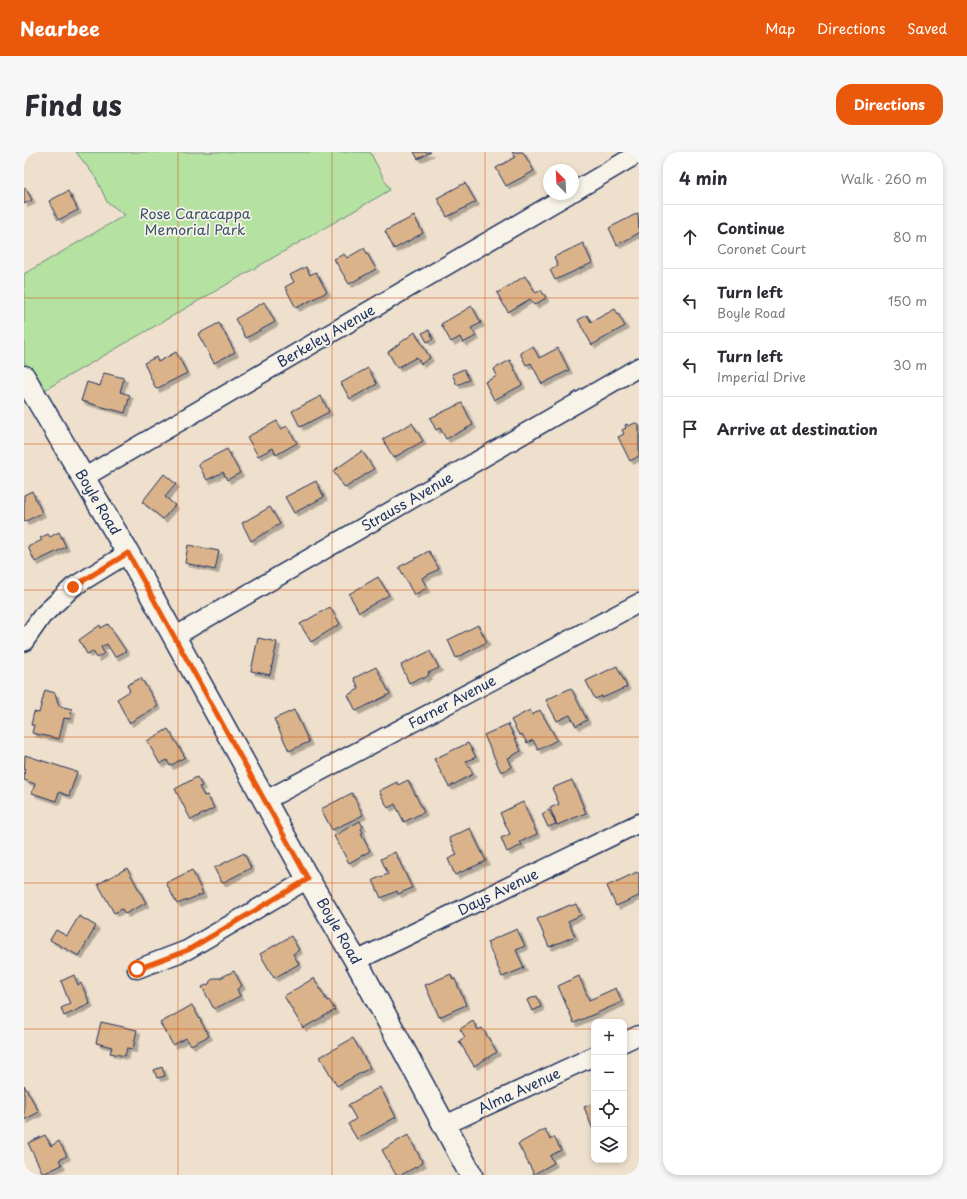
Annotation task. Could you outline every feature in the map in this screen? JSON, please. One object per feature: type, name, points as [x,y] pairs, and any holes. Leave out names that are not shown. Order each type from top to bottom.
[{"type":"street","points":[[579,189],[639,154]]},
{"type":"street","name":"Berkeley Avenue","points":[[83,478],[560,200]]},
{"type":"street","name":"Strauss Avenue","points":[[174,637],[639,367]]},
{"type":"street","name":"Boyle Road","points":[[24,377],[128,553],[264,801],[356,961],[471,1175]]},
{"type":"street","points":[[24,642],[42,616],[73,587],[128,553]]},
{"type":"street","name":"Farner Avenue","points":[[264,801],[639,603]]},
{"type":"street","name":"Days Avenue","points":[[356,961],[639,823]]},
{"type":"street","points":[[137,969],[188,950],[308,879]]},
{"type":"street","points":[[627,1041],[639,1035]]},
{"type":"street","name":"Alma Avenue","points":[[445,1125],[591,1057]]},
{"type":"green space","name":"Rose Caracappa Memorial Park","points":[[76,152],[370,152],[390,190],[41,392],[24,361],[24,274],[125,215],[107,202],[96,178]]},
{"type":"building","points":[[414,152],[431,152],[418,159]]},
{"type":"building","points":[[512,152],[523,152],[534,171],[506,186],[496,168],[515,157]]},
{"type":"building","points":[[465,183],[476,202],[447,217],[437,198]]},
{"type":"building","points":[[25,187],[32,200],[24,204],[24,188]]},
{"type":"building","points":[[68,191],[78,210],[58,220],[49,201]]},
{"type":"building","points":[[638,213],[639,233],[617,245],[609,228]]},
{"type":"building","points":[[414,216],[423,233],[394,249],[385,231]]},
{"type":"building","points":[[583,243],[592,263],[555,280],[550,270],[558,266],[554,257]]},
{"type":"building","points":[[364,248],[376,269],[349,284],[334,259],[344,254],[347,258]]},
{"type":"building","points":[[306,267],[310,275],[316,272],[327,292],[296,308],[285,287],[294,282],[290,275]]},
{"type":"building","points":[[525,276],[536,293],[541,290],[546,298],[534,305],[530,299],[508,312],[497,293]]},
{"type":"building","points":[[264,302],[275,322],[246,338],[235,319]]},
{"type":"building","points":[[472,306],[481,323],[471,328],[476,336],[463,343],[460,337],[451,342],[441,324]]},
{"type":"building","points":[[615,309],[625,326],[592,345],[578,320],[587,315],[591,322]]},
{"type":"building","points":[[219,323],[235,352],[214,363],[198,334]]},
{"type":"building","points":[[429,330],[433,339],[427,342],[422,333]]},
{"type":"building","points":[[415,332],[430,358],[421,364],[417,357],[397,368],[388,352]]},
{"type":"building","points":[[533,346],[539,358],[558,348],[569,370],[542,384],[531,363],[526,365],[520,353]]},
{"type":"building","points":[[176,352],[187,373],[156,389],[144,363],[156,357],[158,362]]},
{"type":"building","points":[[510,360],[522,385],[494,400],[485,382],[497,376],[494,369]]},
{"type":"building","points":[[368,368],[377,384],[350,399],[341,383]]},
{"type":"building","points":[[464,369],[469,380],[457,385],[452,374]]},
{"type":"building","points":[[104,373],[124,378],[120,392],[130,395],[125,413],[81,401],[87,382],[100,386]]},
{"type":"building","points":[[321,396],[329,412],[300,427],[292,411]]},
{"type":"building","points":[[462,403],[473,425],[446,439],[440,428],[436,430],[430,418]]},
{"type":"building","points":[[277,421],[281,429],[287,426],[297,443],[276,455],[273,448],[258,456],[247,437]]},
{"type":"building","points":[[412,423],[423,441],[393,458],[383,439]]},
{"type":"building","points":[[635,423],[639,424],[639,456],[630,461],[618,437],[624,434],[622,430],[626,428],[625,425],[627,424],[628,426]]},
{"type":"building","points":[[227,449],[240,473],[227,480],[223,472],[207,480],[198,464]]},
{"type":"building","points":[[362,451],[374,469],[345,488],[333,471]]},
{"type":"building","points":[[164,474],[176,484],[165,497],[175,505],[163,519],[142,502]]},
{"type":"building","points":[[316,481],[324,497],[294,513],[285,497]]},
{"type":"building","points":[[32,491],[42,513],[24,522],[24,495]]},
{"type":"building","points":[[270,507],[280,524],[251,541],[242,523]]},
{"type":"building","points":[[59,532],[66,547],[35,562],[28,547],[42,540],[40,538],[48,534],[50,537]]},
{"type":"building","points":[[188,545],[219,551],[215,570],[185,563]]},
{"type":"building","points":[[429,551],[439,569],[422,578],[427,588],[414,595],[399,567]]},
{"type":"building","points":[[378,577],[389,595],[359,612],[349,594]]},
{"type":"building","points":[[330,607],[340,624],[311,642],[300,624]]},
{"type":"building","points":[[108,624],[126,651],[115,657],[107,644],[101,647],[104,653],[97,658],[93,651],[87,654],[79,640],[100,625],[101,628]]},
{"type":"building","points":[[478,625],[487,642],[456,658],[448,640]]},
{"type":"building","points":[[258,638],[277,642],[270,675],[251,671]]},
{"type":"building","points":[[430,651],[439,668],[428,673],[429,675],[423,679],[422,677],[409,683],[401,665]]},
{"type":"building","points":[[617,666],[627,687],[602,698],[602,696],[595,699],[586,681]]},
{"type":"building","points":[[376,667],[390,694],[356,711],[348,695],[359,689],[354,678]]},
{"type":"building","points":[[141,678],[158,706],[129,723],[117,699],[130,691],[127,685]]},
{"type":"building","points":[[571,688],[587,720],[576,726],[570,715],[557,721],[546,700]]},
{"type":"building","points":[[45,690],[55,693],[59,706],[72,709],[70,719],[64,718],[59,739],[32,733],[34,725],[31,725],[34,712],[39,713]]},
{"type":"building","points":[[294,710],[309,742],[289,751],[274,719]]},
{"type":"building","points":[[530,710],[532,715],[540,710],[557,740],[538,750],[533,740],[527,743],[522,734],[519,735],[511,720]]},
{"type":"building","points":[[508,724],[521,751],[508,758],[512,767],[501,772],[484,735]]},
{"type":"building","points":[[168,729],[185,757],[170,766],[167,760],[160,764],[147,741]]},
{"type":"building","points":[[468,743],[476,757],[466,761],[473,774],[449,787],[434,759]]},
{"type":"building","points":[[25,755],[77,772],[69,796],[59,792],[56,801],[32,793],[35,784],[24,780]]},
{"type":"building","points":[[197,777],[202,786],[199,787],[204,796],[207,795],[214,808],[191,820],[175,789]]},
{"type":"building","points":[[408,780],[424,812],[404,822],[395,804],[388,808],[379,791],[397,782],[398,785]]},
{"type":"building","points":[[572,780],[586,813],[557,825],[550,808],[559,804],[552,788]]},
{"type":"building","points":[[352,793],[363,815],[332,830],[321,809]]},
{"type":"building","points":[[523,802],[537,834],[520,842],[522,845],[507,852],[501,838],[510,834],[500,813]]},
{"type":"building","points":[[549,810],[556,824],[548,827],[542,814]]},
{"type":"building","points":[[360,821],[363,827],[361,829],[363,833],[361,834],[370,851],[349,863],[334,836]]},
{"type":"building","points":[[470,828],[486,861],[455,875],[448,859],[457,855],[449,838]]},
{"type":"building","points":[[395,852],[412,888],[398,894],[397,891],[381,898],[373,880],[388,874],[381,859]]},
{"type":"building","points":[[244,853],[251,868],[222,883],[214,868]]},
{"type":"building","points":[[127,868],[146,903],[125,914],[122,909],[114,913],[98,884]]},
{"type":"building","points":[[192,870],[203,894],[177,904],[166,883]]},
{"type":"building","points":[[637,872],[639,874],[639,896],[616,906],[607,886]]},
{"type":"building","points":[[576,904],[581,915],[568,921],[575,936],[549,947],[537,919],[570,905]]},
{"type":"building","points":[[79,916],[96,926],[79,956],[50,940],[56,930],[67,936]]},
{"type":"building","points":[[517,929],[525,946],[516,950],[524,968],[502,977],[487,942]]},
{"type":"building","points":[[291,936],[299,950],[293,954],[299,964],[274,978],[260,954]]},
{"type":"building","points":[[234,971],[242,986],[237,989],[240,996],[214,1009],[202,987],[209,984],[214,978],[220,978]]},
{"type":"building","points":[[451,974],[453,980],[455,979],[466,1005],[439,1017],[425,985]]},
{"type":"building","points":[[74,975],[78,985],[81,983],[90,1004],[64,1016],[61,1008],[70,1004],[61,981]]},
{"type":"building","points":[[579,976],[589,1000],[616,988],[622,1002],[574,1023],[558,986]]},
{"type":"building","points":[[314,978],[327,1001],[329,1000],[335,1010],[303,1028],[284,996]]},
{"type":"building","points":[[537,996],[541,1007],[532,1011],[527,1000]]},
{"type":"building","points":[[192,1005],[209,1036],[191,1045],[186,1038],[173,1045],[160,1023]]},
{"type":"building","points":[[473,1021],[478,1030],[482,1028],[497,1052],[474,1066],[459,1041],[465,1037],[460,1029]]},
{"type":"building","points":[[101,1022],[137,1030],[133,1049],[127,1048],[125,1056],[110,1053],[112,1047],[96,1043]]},
{"type":"building","points":[[353,1038],[370,1068],[337,1086],[320,1057]]},
{"type":"building","points":[[162,1067],[165,1076],[157,1078],[154,1070]]},
{"type":"building","points":[[24,1085],[39,1112],[24,1120]]},
{"type":"building","points":[[380,1087],[396,1117],[357,1139],[348,1124],[356,1119],[348,1105]]},
{"type":"building","points":[[591,1104],[591,1124],[584,1107]]},
{"type":"building","points":[[545,1129],[550,1140],[554,1137],[561,1150],[550,1156],[554,1163],[534,1174],[518,1144]]},
{"type":"building","points":[[45,1135],[51,1146],[59,1141],[67,1156],[59,1160],[62,1165],[43,1174],[28,1143]]},
{"type":"building","points":[[408,1135],[423,1163],[401,1175],[396,1175],[382,1150]]},
{"type":"route","points":[[73,587],[128,553],[308,879],[188,950],[137,969]]}]
